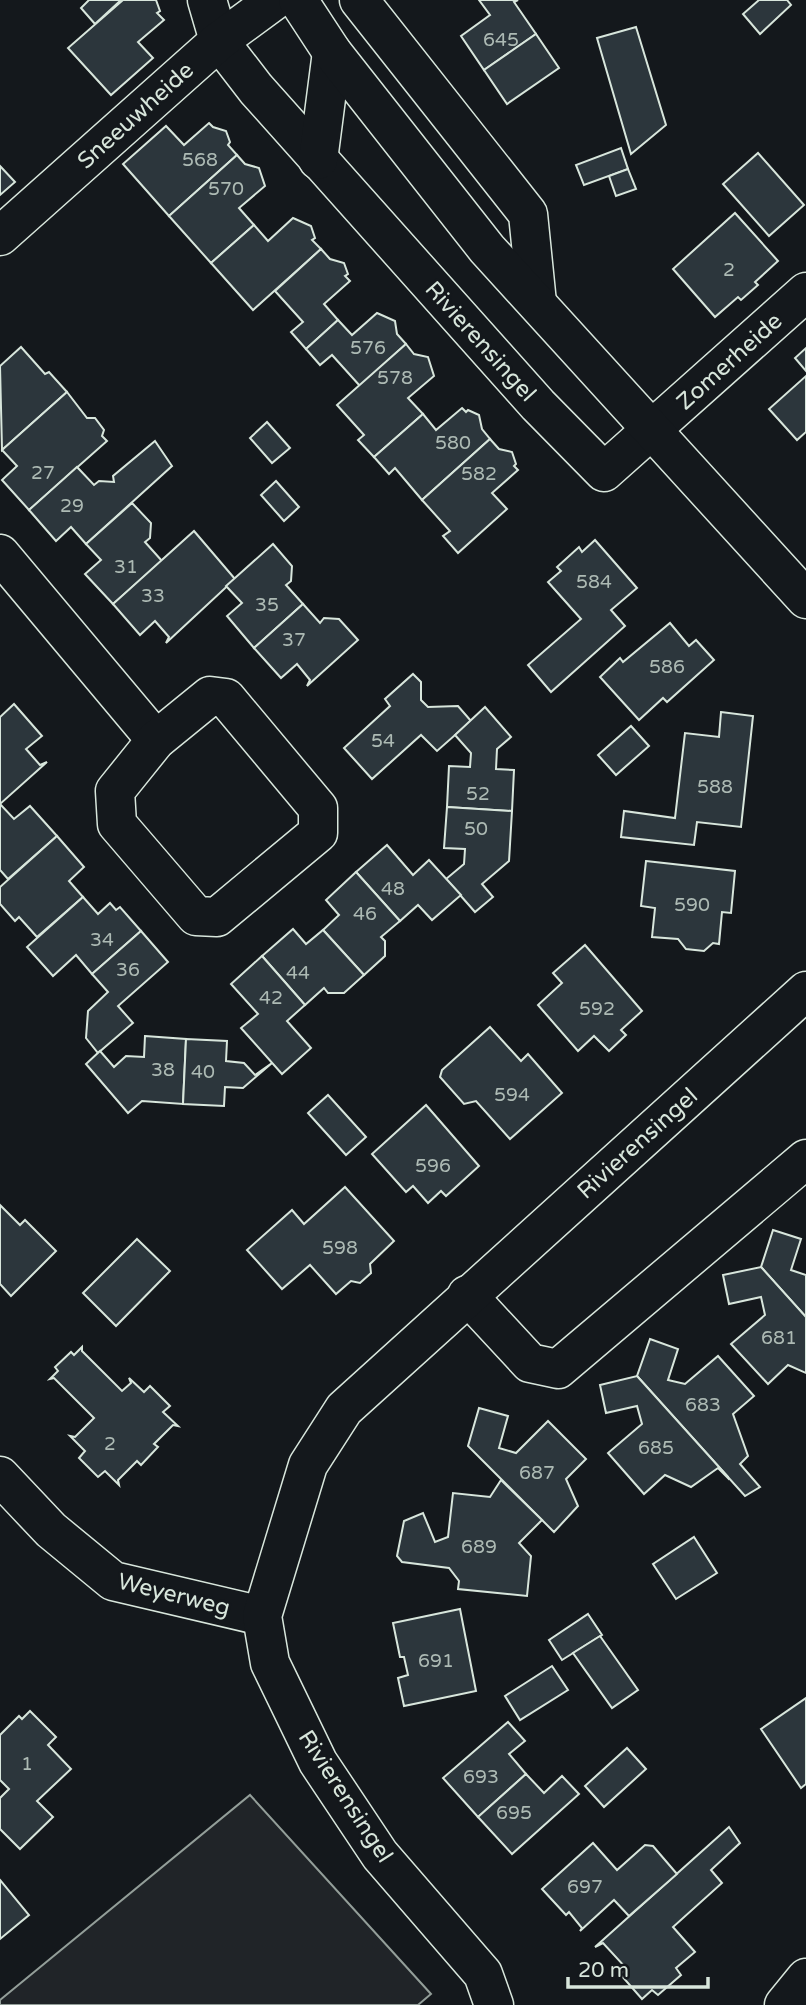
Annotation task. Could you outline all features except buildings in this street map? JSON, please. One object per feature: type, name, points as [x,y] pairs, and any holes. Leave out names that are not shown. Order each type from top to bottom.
[{"type":"street","name":"Rivierensingel","points":[[207,0],[219,41],[256,89],[538,405],[604,472],[652,430]]},
{"type":"street","name":"Sneeuwheide","points":[[0,236],[219,41],[275,0]]},
{"type":"street","points":[[298,0],[332,52],[487,248],[802,601]]},
{"type":"street","points":[[359,0],[528,214],[537,303]]},
{"type":"street","points":[[318,160],[332,52]]},
{"type":"street","name":"Zomerheide","points":[[652,430],[806,292]]},
{"type":"street","points":[[0,554],[156,740]]},
{"type":"street","points":[[210,696],[226,698],[318,808],[318,833],[217,917],[196,916],[117,824],[115,791],[156,740],[210,696]]},
{"type":"street","name":"Rivierensingel","points":[[494,2005],[483,1974],[380,1855],[318,1762],[270,1663],[262,1616],[308,1465],[344,1409],[806,991]]},
{"type":"street","points":[[467,1295],[530,1363],[558,1369],[806,1159]]},
{"type":"street","name":"Weyerweg","points":[[0,1476],[51,1530],[113,1581],[262,1616]]},
{"type":"street","points":[[784,2005],[806,1978]]},
{"type":"shaded area","points":[[250,1795],[431,1994],[418,2005],[0,2005],[0,2000]]}]
